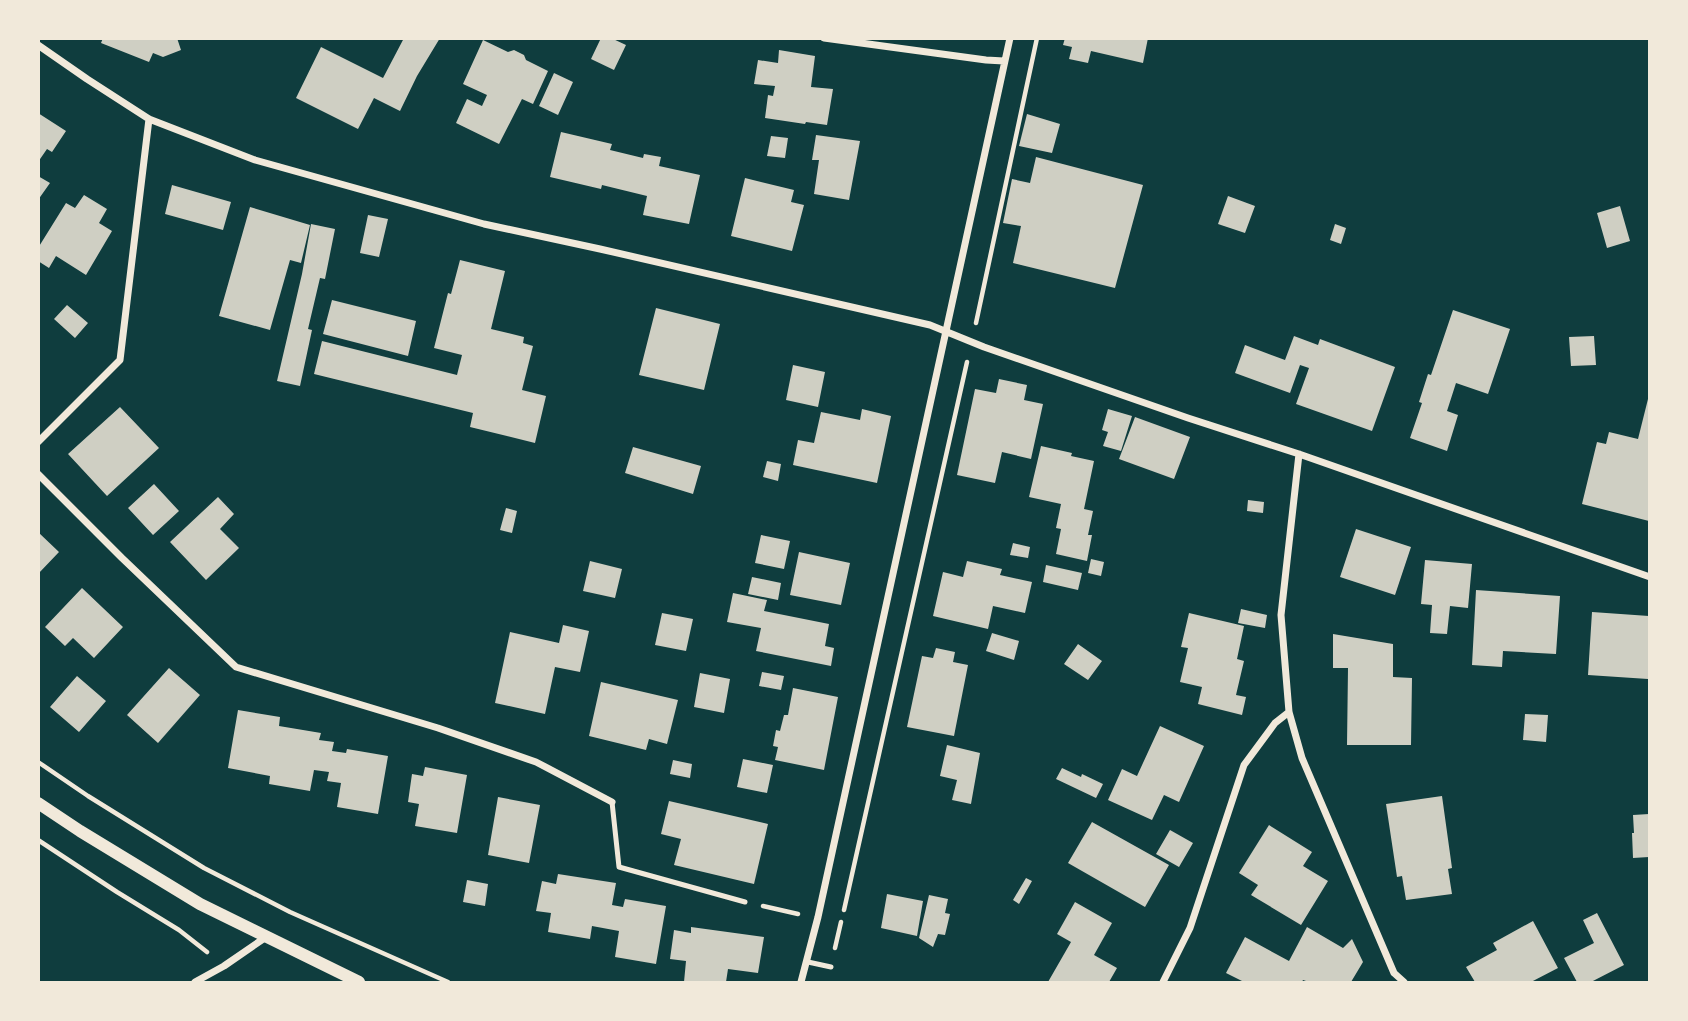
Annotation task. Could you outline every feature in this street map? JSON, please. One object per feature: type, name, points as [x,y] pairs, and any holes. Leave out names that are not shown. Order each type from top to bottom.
[{"type":"street","points":[[824,38],[1004,61]]},
{"type":"street","points":[[802,982],[1010,38]]},
{"type":"street","points":[[38,45],[149,119],[254,160],[484,224],[930,325],[1188,418],[1650,577]]},
{"type":"street","points":[[38,442],[120,360],[149,119]]},
{"type":"street","points":[[1299,454],[1281,615],[1289,712],[1302,758],[1394,973],[1404,982]]},
{"type":"street","points":[[38,474],[236,667],[438,727],[536,762],[612,802]]},
{"type":"street","points":[[1163,982],[1190,928],[1244,765],[1275,723],[1289,712]]},
{"type":"street","points":[[38,803],[200,904],[359,982]]},
{"type":"street","points":[[195,982],[266,937]]},
{"type":"lane","points":[[612,802],[619,867],[745,902]]},
{"type":"lane","points":[[808,962],[831,967]]},
{"type":"path","points":[[831,967],[972,342],[1037,38]]},
{"type":"path","points":[[38,762],[204,868],[290,912],[449,982]]},
{"type":"path","points":[[38,841],[179,930],[224,966]]},
{"type":"path","points":[[745,902],[798,914]]},
{"type":"building","points":[[103,38],[177,38],[181,50],[163,57],[153,53],[149,62],[101,43]]},
{"type":"building","points":[[404,38],[440,38],[400,111],[374,98],[358,129],[296,98],[321,47],[383,78]]},
{"type":"building","points":[[601,38],[611,38],[626,45],[614,70],[591,59]]},
{"type":"building","points":[[1065,38],[1148,38],[1143,63],[1091,51],[1088,63],[1069,59],[1072,47],[1063,45]]},
{"type":"building","points":[[483,40],[508,52],[514,50],[524,55],[526,60],[548,71],[533,104],[522,99],[499,144],[456,123],[467,99],[482,106],[487,95],[463,84]]},
{"type":"building","points":[[779,50],[815,56],[811,87],[833,89],[827,125],[765,118],[768,95],[773,96],[775,86],[754,84],[758,60],[778,63]]},
{"type":"building","points":[[554,73],[573,82],[558,115],[539,106]]},
{"type":"building","points":[[38,113],[66,131],[52,152],[47,149],[38,162]]},
{"type":"building","points":[[1027,114],[1060,124],[1052,153],[1019,146]]},
{"type":"building","points":[[561,132],[612,144],[610,150],[643,158],[644,154],[661,157],[659,166],[700,175],[689,224],[643,215],[647,196],[602,185],[601,189],[550,177]]},
{"type":"building","points":[[816,135],[860,141],[849,200],[814,194],[819,160],[812,160]]},
{"type":"building","points":[[771,136],[788,138],[785,158],[767,156]]},
{"type":"building","points":[[1036,157],[1143,185],[1115,288],[1013,263],[1021,226],[1003,223],[1012,179],[1030,183]]},
{"type":"building","points":[[38,176],[50,183],[38,200]]},
{"type":"building","points":[[745,178],[794,190],[791,202],[804,205],[792,251],[731,236]]},
{"type":"building","points":[[172,185],[231,202],[223,230],[165,214]]},
{"type":"building","points":[[84,195],[107,209],[99,223],[112,231],[86,275],[56,256],[49,268],[38,261],[38,248],[66,203],[75,208]]},
{"type":"building","points":[[1228,196],[1255,206],[1245,233],[1218,224]]},
{"type":"building","points":[[1620,206],[1630,241],[1607,248],[1597,213]]},
{"type":"building","points":[[250,207],[310,225],[301,263],[290,260],[270,330],[219,316]]},
{"type":"building","points":[[368,215],[388,219],[379,257],[360,253]]},
{"type":"building","points":[[311,224],[335,229],[325,279],[320,278],[308,329],[312,330],[300,386],[277,381]]},
{"type":"building","points":[[1335,224],[1346,228],[1341,244],[1330,240]]},
{"type":"building","points":[[460,260],[505,271],[491,329],[524,337],[523,343],[533,346],[522,390],[546,396],[535,443],[470,427],[473,413],[314,374],[322,341],[457,375],[462,355],[434,348],[448,293],[451,294]]},
{"type":"building","points":[[332,300],[416,321],[408,356],[323,334]]},
{"type":"building","points":[[67,305],[88,323],[75,338],[54,319]]},
{"type":"building","points":[[656,308],[720,324],[704,390],[639,375]]},
{"type":"building","points":[[1453,310],[1510,329],[1488,394],[1456,383],[1447,411],[1458,415],[1447,451],[1410,438],[1428,374],[1431,375]]},
{"type":"building","points":[[1294,336],[1318,345],[1320,339],[1395,367],[1372,431],[1296,404],[1309,368],[1300,365],[1290,393],[1235,373],[1245,345],[1285,360]]},
{"type":"building","points":[[1594,336],[1596,365],[1571,366],[1569,337]]},
{"type":"building","points":[[793,365],[825,372],[818,407],[786,400]]},
{"type":"building","points":[[999,379],[1027,385],[1024,400],[1043,404],[1031,459],[1002,452],[995,483],[957,475],[975,389],[996,393]]},
{"type":"building","points":[[1649,395],[1649,521],[1582,504],[1597,442],[1606,444],[1609,432],[1638,439]]},
{"type":"building","points":[[120,407],[159,448],[107,496],[68,454]]},
{"type":"building","points":[[862,409],[891,416],[877,483],[793,465],[798,440],[814,443],[821,412],[860,420]]},
{"type":"building","points":[[1108,409],[1132,416],[1121,451],[1103,446],[1108,432],[1102,430]]},
{"type":"building","points":[[1135,417],[1190,437],[1174,479],[1119,459]]},
{"type":"building","points":[[1041,446],[1094,461],[1084,509],[1093,511],[1088,535],[1092,535],[1087,561],[1056,554],[1061,529],[1056,528],[1061,504],[1029,497]]},
{"type":"building","points":[[633,447],[701,466],[693,494],[625,473]]},
{"type":"building","points":[[767,461],[781,464],[778,481],[763,477]]},
{"type":"building","points":[[154,484],[179,511],[153,535],[128,508]]},
{"type":"building","points":[[218,497],[234,514],[220,529],[239,548],[206,580],[170,542]]},
{"type":"building","points":[[1248,500],[1264,502],[1263,513],[1247,511]]},
{"type":"building","points":[[506,508],[517,511],[512,533],[500,530]]},
{"type":"building","points":[[1356,529],[1411,547],[1395,595],[1340,577]]},
{"type":"building","points":[[38,532],[59,552],[38,574]]},
{"type":"building","points":[[761,535],[790,541],[784,569],[755,563]]},
{"type":"building","points":[[1013,543],[1030,547],[1028,558],[1010,555]]},
{"type":"building","points":[[799,552],[850,563],[841,605],[790,595]]},
{"type":"building","points":[[1091,559],[1104,562],[1101,576],[1088,573]]},
{"type":"building","points":[[1425,560],[1472,564],[1468,608],[1450,606],[1447,634],[1430,633],[1432,605],[1421,604]]},
{"type":"building","points":[[590,561],[622,569],[615,598],[583,591]]},
{"type":"building","points":[[967,561],[1002,569],[1000,575],[1032,582],[1025,613],[993,606],[988,629],[933,616],[943,572],[963,577]]},
{"type":"building","points":[[1046,565],[1082,573],[1078,590],[1043,582]]},
{"type":"building","points":[[752,577],[781,583],[778,600],[748,594]]},
{"type":"building","points":[[82,588],[123,627],[94,658],[73,638],[65,646],[45,627]]},
{"type":"building","points":[[1476,590],[1560,596],[1556,654],[1503,651],[1502,667],[1472,665]]},
{"type":"building","points":[[733,593],[767,600],[764,611],[829,624],[825,646],[834,648],[831,666],[756,651],[761,628],[727,622]]},
{"type":"building","points":[[1241,609],[1267,615],[1265,628],[1238,623]]},
{"type":"building","points":[[1592,612],[1649,616],[1648,679],[1588,675]]},
{"type":"building","points":[[662,613],[693,619],[686,651],[655,645]]},
{"type":"building","points":[[1189,613],[1244,626],[1237,659],[1244,661],[1236,695],[1246,697],[1242,715],[1198,704],[1202,687],[1180,682],[1188,648],[1181,647]]},
{"type":"building","points":[[563,625],[589,631],[580,672],[555,667],[545,714],[495,703],[510,632],[559,643]]},
{"type":"building","points":[[992,633],[1019,641],[1014,660],[986,651]]},
{"type":"building","points":[[1333,634],[1393,644],[1393,677],[1412,678],[1411,745],[1347,745],[1348,668],[1333,668]]},
{"type":"building","points":[[1078,644],[1102,661],[1088,680],[1064,664]]},
{"type":"building","points":[[936,648],[955,652],[953,662],[968,665],[954,736],[907,727],[922,656],[933,658]]},
{"type":"building","points":[[169,668],[200,695],[158,743],[127,715]]},
{"type":"building","points":[[762,672],[784,676],[781,690],[759,686]]},
{"type":"building","points":[[700,673],[730,679],[724,713],[694,707]]},
{"type":"building","points":[[77,676],[106,701],[79,732],[50,707]]},
{"type":"building","points":[[601,682],[678,700],[667,744],[649,739],[646,750],[589,736]]},
{"type":"building","points":[[793,688],[838,697],[824,770],[775,760],[778,747],[773,746],[776,730],[780,731],[784,715],[788,715]]},
{"type":"building","points":[[238,710],[280,717],[279,726],[321,733],[319,740],[334,742],[332,751],[346,753],[347,749],[388,756],[378,814],[337,807],[341,783],[327,781],[329,772],[314,770],[310,791],[269,784],[270,776],[228,768]]},
{"type":"building","points":[[1525,714],[1548,715],[1546,742],[1523,740]]},
{"type":"building","points":[[1160,726],[1204,746],[1179,802],[1164,795],[1152,820],[1108,800],[1122,769],[1137,776]]},
{"type":"building","points":[[947,745],[980,753],[971,804],[952,800],[957,780],[940,776]]},
{"type":"building","points":[[743,759],[773,765],[767,793],[737,787]]},
{"type":"building","points":[[673,760],[692,764],[690,778],[670,774]]},
{"type":"building","points":[[425,767],[467,775],[457,833],[415,826],[419,804],[408,802],[412,774],[423,776]]},
{"type":"building","points":[[1062,768],[1103,784],[1096,798],[1056,779]]},
{"type":"building","points":[[1442,796],[1452,868],[1448,869],[1452,894],[1406,900],[1402,876],[1397,877],[1386,804]]},
{"type":"building","points":[[498,797],[540,805],[529,863],[488,855]]},
{"type":"building","points":[[669,801],[768,824],[754,884],[674,865],[681,839],[661,834]]},
{"type":"building","points":[[1649,814],[1649,857],[1633,858],[1633,815]]},
{"type":"building","points":[[1092,822],[1169,865],[1145,907],[1068,863]]},
{"type":"building","points":[[1269,825],[1312,852],[1303,866],[1328,881],[1301,925],[1251,895],[1258,885],[1239,873]]},
{"type":"building","points":[[1170,830],[1193,843],[1179,867],[1156,854]]},
{"type":"building","points":[[558,874],[616,883],[612,905],[623,907],[625,899],[666,906],[656,964],[615,957],[619,931],[592,926],[590,939],[548,932],[551,913],[536,911],[542,881],[556,884]]},
{"type":"building","points":[[1026,878],[1032,881],[1019,904],[1013,900]]},
{"type":"building","points":[[467,880],[488,884],[485,906],[463,902]]},
{"type":"building","points":[[887,894],[923,901],[917,936],[881,928]]},
{"type":"building","points":[[929,895],[948,899],[945,913],[950,914],[945,935],[938,934],[933,947],[919,938]]},
{"type":"building","points":[[1075,902],[1112,923],[1094,955],[1117,968],[1109,982],[1048,982],[1071,942],[1057,934]]},
{"type":"building","points":[[1597,913],[1624,965],[1591,982],[1577,982],[1564,958],[1594,943],[1583,920]]},
{"type":"building","points":[[1533,921],[1558,968],[1531,982],[1475,982],[1466,967],[1497,950],[1493,943]]},
{"type":"building","points":[[691,927],[764,937],[758,973],[728,969],[726,982],[684,982],[686,961],[670,959],[674,930],[691,933]]},
{"type":"building","points":[[1307,927],[1343,948],[1352,939],[1363,962],[1351,982],[1244,982],[1226,973],[1245,937],[1289,961]]}]
